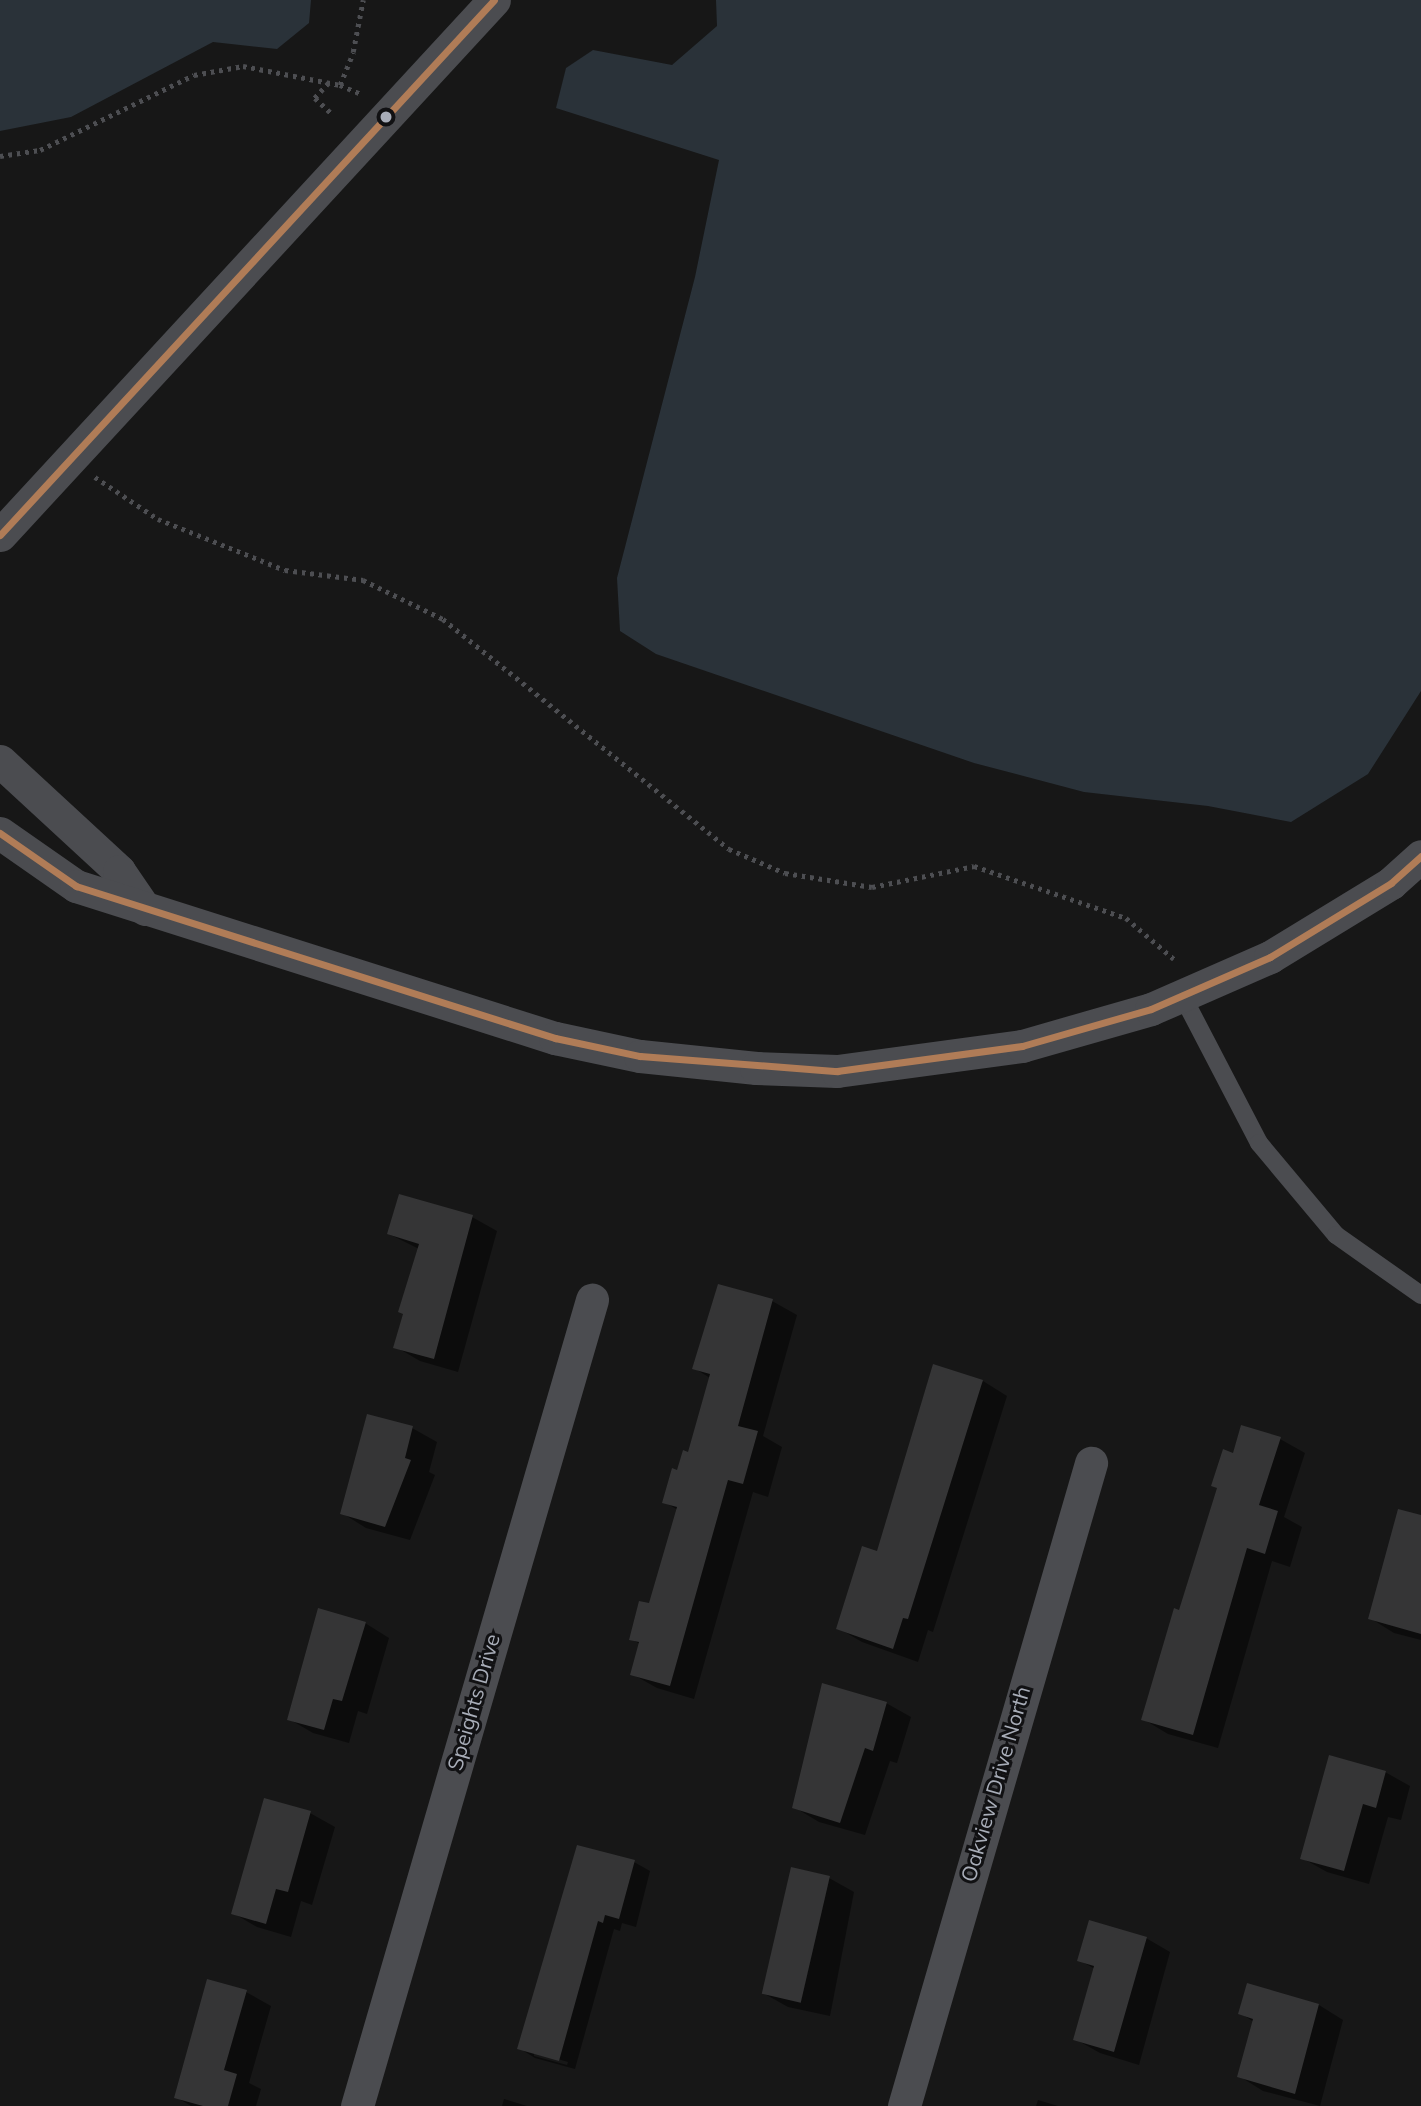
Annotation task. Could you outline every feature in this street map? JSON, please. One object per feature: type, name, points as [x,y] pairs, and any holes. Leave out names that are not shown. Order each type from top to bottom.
[{"type":"street","points":[[0,535],[494,0]]},
{"type":"street","points":[[0,761],[119,871],[145,909]]},
{"type":"street","points":[[0,833],[76,886],[555,1038],[640,1055],[756,1068],[837,1070],[1022,1046],[1151,1009],[1269,957],[1391,883],[1421,856]]},
{"type":"street","name":"Speights Drive","points":[[357,2106],[592,1300]]},
{"type":"street","name":"Oakview Drive North","points":[[904,2106],[1091,1463]]},
{"type":"lane","points":[[1182,995],[1259,1143],[1336,1235],[1421,1295]]},
{"type":"path","points":[[340,85],[353,52],[363,0]]},
{"type":"path","points":[[0,156],[40,150],[194,75],[243,66],[340,85],[360,93],[388,116]]},
{"type":"path","points":[[329,83],[315,97],[332,114]]},
{"type":"path","points":[[90,474],[158,519],[285,570],[363,579],[443,619],[729,849],[785,873],[872,887],[974,866],[1126,918],[1174,959]]},
{"type":"shaded area","points":[[0,0],[311,0],[309,23],[277,49],[213,42],[71,117],[0,131]]},
{"type":"shaded area","points":[[716,0],[1421,0],[1421,691],[1368,774],[1291,822],[1208,806],[1084,792],[974,763],[656,654],[620,631],[617,578],[695,277],[719,160],[556,108],[566,68],[593,50],[672,65],[717,26]]},
{"type":"building","points":[[399,1194],[473,1215],[434,1359],[393,1348],[403,1314],[398,1312],[419,1244],[387,1234]]},
{"type":"building","points":[[718,1284],[773,1299],[738,1426],[758,1431],[743,1484],[728,1480],[670,1686],[630,1675],[639,1642],[629,1640],[639,1601],[649,1603],[677,1507],[662,1503],[672,1468],[677,1470],[683,1450],[688,1452],[710,1374],[692,1369]]},
{"type":"building","points":[[933,1364],[983,1380],[908,1619],[903,1618],[893,1649],[836,1629],[862,1546],[877,1551]]},
{"type":"building","points":[[367,1414],[413,1426],[405,1458],[411,1460],[385,1527],[340,1514]]},
{"type":"building","points":[[1241,1425],[1281,1437],[1259,1505],[1278,1511],[1265,1554],[1247,1548],[1193,1735],[1141,1720],[1174,1608],[1179,1610],[1217,1488],[1211,1486],[1223,1449],[1233,1453]]},
{"type":"building","points":[[1398,1509],[1421,1515],[1421,1634],[1368,1619]]},
{"type":"building","points":[[318,1608],[366,1622],[342,1701],[333,1699],[324,1730],[287,1720]]},
{"type":"building","points":[[822,1683],[887,1702],[873,1751],[865,1748],[840,1823],[792,1808]]},
{"type":"building","points":[[1329,1755],[1386,1771],[1376,1808],[1363,1804],[1344,1871],[1300,1859]]},
{"type":"building","points":[[264,1798],[311,1811],[288,1892],[276,1889],[266,1924],[231,1914]]},
{"type":"building","points":[[577,1845],[635,1860],[619,1919],[605,1915],[603,1923],[598,1921],[559,2061],[517,2049]]},
{"type":"building","points":[[791,1867],[830,1876],[801,2003],[762,1994]]},
{"type":"building","points":[[1089,1920],[1147,1937],[1114,2052],[1073,2040],[1094,1966],[1077,1961]]},
{"type":"building","points":[[207,1979],[247,1990],[224,2070],[237,2074],[228,2106],[203,2106],[174,2098]]},
{"type":"building","points":[[1247,1983],[1319,2004],[1295,2094],[1237,2077],[1253,2019],[1238,2014]]},
{"type":"transit line","points":[[0,535],[494,0]]},
{"type":"transit line","points":[[0,833],[76,886],[555,1038],[640,1056],[837,1071],[1022,1046],[1151,1009],[1270,957],[1391,883],[1421,856]]}]
